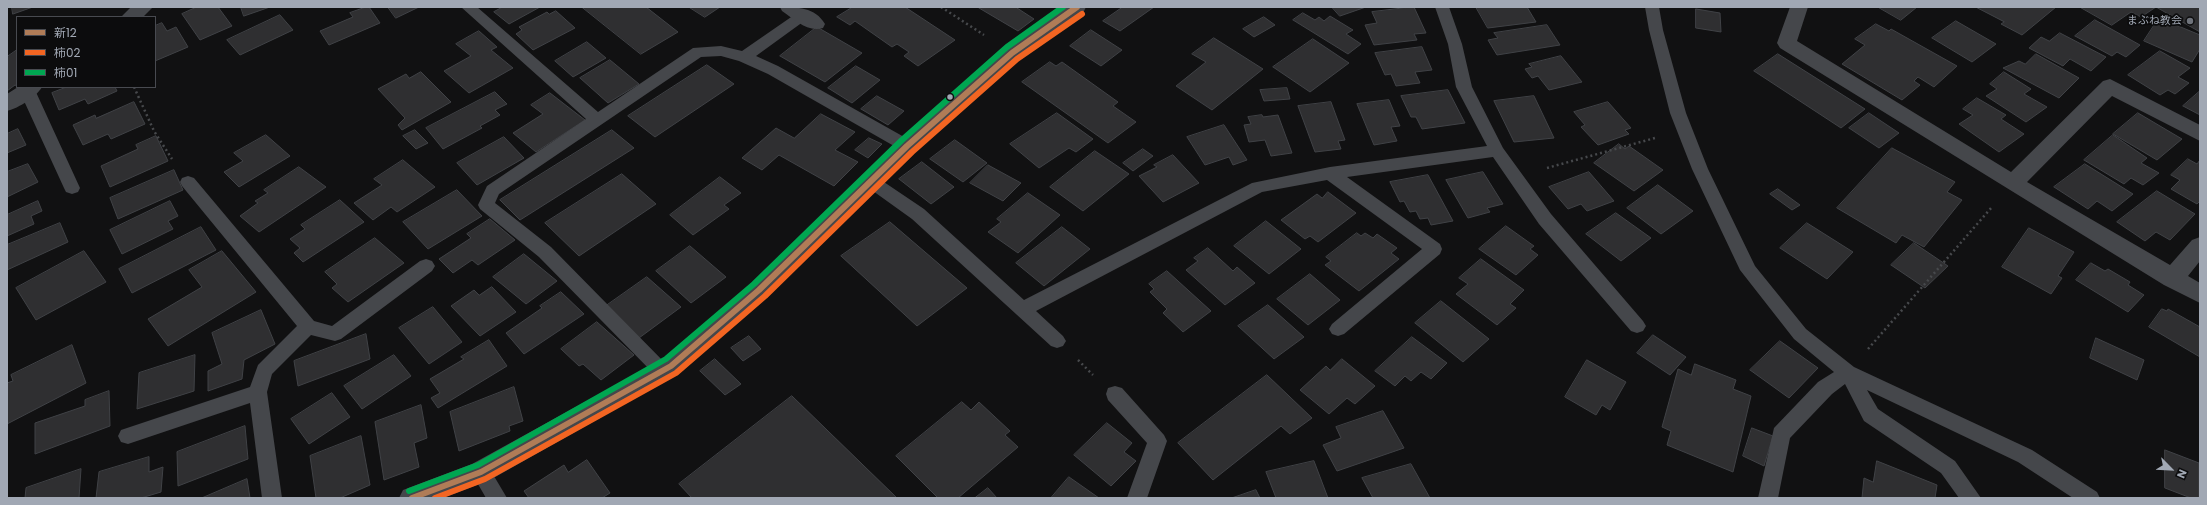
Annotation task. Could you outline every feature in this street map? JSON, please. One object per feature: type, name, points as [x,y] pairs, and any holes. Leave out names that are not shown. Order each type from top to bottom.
[{"type":"street","points":[[131,16],[144,7]]},
{"type":"street","points":[[412,498],[482,472],[671,366],[759,290],[872,182],[907,146],[1012,53],[1077,7]]},
{"type":"street","points":[[1799,7],[1787,43],[2013,183],[2172,279],[2200,294]]},
{"type":"street","points":[[2013,183],[2110,86],[2200,134]]},
{"type":"street","points":[[7,104],[29,89]]},
{"type":"street","points":[[2172,279],[2200,246]]},
{"type":"lane","points":[[468,7],[597,120]]},
{"type":"lane","points":[[1442,7],[1455,44],[1464,87],[1497,151],[1545,219],[1636,326]]},
{"type":"lane","points":[[1652,7],[1656,30],[1678,113],[1700,169],[1749,270],[1800,334],[1848,372],[2024,456],[2090,498]]},
{"type":"lane","points":[[744,57],[802,16]]},
{"type":"lane","points":[[662,372],[545,252],[486,205],[493,190],[698,52],[722,51],[744,57],[773,70],[817,97],[907,146]]},
{"type":"lane","points":[[29,89],[72,188]]},
{"type":"lane","points":[[1024,309],[1258,187],[1330,173],[1497,151]]},
{"type":"lane","points":[[1330,173],[1434,249],[1338,329]]},
{"type":"lane","points":[[188,182],[308,327],[335,334],[426,266]]},
{"type":"lane","points":[[872,182],[918,214],[1024,309],[1057,341]]},
{"type":"lane","points":[[272,498],[258,392],[264,370],[308,327]]},
{"type":"lane","points":[[1768,498],[1780,434],[1825,388],[1848,372]]},
{"type":"lane","points":[[1848,372],[1871,415],[1948,467],[1971,498]]},
{"type":"lane","points":[[128,436],[258,392]]},
{"type":"lane","points":[[1114,394],[1156,441],[1137,498]]},
{"type":"lane","points":[[482,472],[497,498]]},
{"type":"path","points":[[941,7],[1012,53]]},
{"type":"path","points":[[134,88],[154,131],[188,182]]},
{"type":"path","points":[[1515,177],[1685,129]]},
{"type":"path","points":[[1848,372],[2013,183]]},
{"type":"path","points":[[1057,341],[1114,394]]},
{"type":"building","points":[[12,7],[33,7],[13,14]]},
{"type":"building","points":[[197,7],[218,7],[232,26],[200,40],[182,14]]},
{"type":"building","points":[[241,7],[270,7],[244,16]]},
{"type":"building","points":[[369,7],[380,23],[329,45],[320,31],[353,17],[350,13]]},
{"type":"building","points":[[388,7],[419,7],[396,18]]},
{"type":"building","points":[[503,7],[540,7],[509,24],[494,12]]},
{"type":"building","points":[[582,7],[646,7],[678,32],[641,54]]},
{"type":"building","points":[[689,7],[720,7],[705,17]]},
{"type":"building","points":[[853,7],[905,7],[955,40],[918,66],[904,56],[909,52],[897,44],[892,47],[855,21],[850,25],[837,17]]},
{"type":"building","points":[[1019,7],[1017,8],[1034,19],[1018,31],[979,8]]},
{"type":"building","points":[[1123,7],[1154,7],[1120,31],[1103,21]]},
{"type":"building","points":[[1332,7],[1366,7],[1340,16]]},
{"type":"building","points":[[1414,7],[1426,33],[1414,34],[1417,40],[1374,45],[1365,25],[1377,23],[1372,12]]},
{"type":"building","points":[[1476,7],[1527,7],[1536,22],[1488,28]]},
{"type":"building","points":[[1878,7],[1917,7],[1901,20]]},
{"type":"building","points":[[1976,7],[2056,7],[2022,35],[2001,24],[2004,22]]},
{"type":"building","points":[[2080,7],[2156,7],[2141,17],[2131,12],[2112,25]]},
{"type":"building","points":[[2156,7],[2200,7],[2200,32]]},
{"type":"building","points":[[1696,9],[1720,13],[1721,32],[1696,28]]},
{"type":"building","points":[[556,11],[575,28],[533,50],[516,34],[522,30],[519,27],[547,12],[549,14]]},
{"type":"building","points":[[1303,13],[1315,20],[1319,17],[1324,21],[1330,16],[1353,30],[1346,34],[1361,44],[1348,54],[1293,20]]},
{"type":"building","points":[[280,15],[293,30],[240,55],[227,40]]},
{"type":"building","points":[[1264,17],[1275,25],[1254,37],[1243,29]]},
{"type":"building","points":[[2159,18],[2200,35],[2200,49],[2192,62],[2144,41]]},
{"type":"building","points":[[2095,20],[2140,45],[2126,57],[2117,52],[2112,56],[2075,36]]},
{"type":"building","points":[[1956,21],[1996,44],[1972,62],[1932,38]]},
{"type":"building","points":[[162,23],[167,31],[176,27],[188,47],[156,61],[156,26]]},
{"type":"building","points":[[1876,24],[1889,31],[1891,29],[1957,66],[1934,87],[1918,77],[1914,81],[1920,85],[1902,100],[1842,64],[1865,45],[1855,39]]},
{"type":"building","points":[[1547,25],[1560,45],[1497,55],[1488,40],[1498,38],[1494,33]]},
{"type":"building","points":[[817,27],[862,53],[825,82],[780,56]]},
{"type":"building","points":[[1091,30],[1122,50],[1101,66],[1070,46]]},
{"type":"building","points":[[479,31],[497,47],[491,50],[513,68],[469,93],[444,71],[471,56],[456,44]]},
{"type":"building","points":[[2060,33],[2106,57],[2091,71],[2070,59],[2063,66],[2029,48],[2041,37],[2049,41]]},
{"type":"building","points":[[1214,38],[1263,69],[1212,110],[1176,86],[1206,62],[1192,54]]},
{"type":"building","points":[[1313,39],[1349,63],[1310,92],[1273,67]]},
{"type":"building","points":[[587,42],[606,58],[573,77],[555,61]]},
{"type":"building","points":[[1422,47],[1432,70],[1415,72],[1420,83],[1396,86],[1391,74],[1385,75],[1375,53]]},
{"type":"building","points":[[16,51],[16,86],[7,91],[7,57]]},
{"type":"building","points":[[2160,51],[2190,68],[2178,77],[2189,83],[2175,94],[2168,90],[2160,95],[2128,75]]},
{"type":"building","points":[[1778,54],[1865,109],[1841,128],[1754,71]]},
{"type":"building","points":[[2036,54],[2079,78],[2059,98],[2003,68],[2019,61],[2025,64]]},
{"type":"building","points":[[1561,56],[1582,82],[1549,90],[1538,76],[1532,78],[1525,69],[1532,67],[1529,64]]},
{"type":"building","points":[[610,60],[639,84],[608,103],[580,78]]},
{"type":"building","points":[[1050,62],[1056,66],[1062,62],[1118,102],[1113,106],[1136,122],[1108,143],[1022,82]]},
{"type":"building","points":[[707,65],[734,84],[655,137],[628,116]]},
{"type":"building","points":[[856,66],[880,80],[852,103],[828,88]]},
{"type":"building","points":[[421,72],[451,102],[402,130],[398,125],[405,118],[378,89],[406,74],[409,78]]},
{"type":"building","points":[[2004,72],[2031,89],[2024,94],[2047,107],[2026,122],[1986,96],[1997,89],[1990,84]]},
{"type":"building","points":[[64,88],[116,88],[117,91],[88,104],[85,99],[59,110],[52,93]]},
{"type":"building","points":[[1287,88],[1290,99],[1264,101],[1260,90]]},
{"type":"building","points":[[1448,90],[1465,123],[1422,129],[1416,117],[1411,117],[1401,96]]},
{"type":"building","points":[[2200,91],[2200,115],[2183,106]]},
{"type":"building","points":[[495,92],[507,104],[495,110],[500,115],[480,126],[482,128],[443,149],[426,128]]},
{"type":"building","points":[[550,93],[585,120],[536,152],[513,133],[543,114],[531,105]]},
{"type":"building","points":[[877,96],[904,111],[888,125],[861,109]]},
{"type":"building","points":[[1534,96],[1554,138],[1514,142],[1494,101]]},
{"type":"building","points":[[1977,98],[2006,115],[2001,119],[2024,134],[1999,152],[1959,124],[1973,115],[1963,109]]},
{"type":"building","points":[[1389,100],[1400,126],[1391,127],[1397,141],[1374,145],[1357,104]]},
{"type":"building","points":[[134,102],[145,124],[111,139],[108,134],[83,145],[73,125],[95,115],[96,118]]},
{"type":"building","points":[[1331,102],[1345,140],[1338,141],[1341,149],[1315,152],[1298,106]]},
{"type":"building","points":[[1608,102],[1631,128],[1625,130],[1629,134],[1598,145],[1581,127],[1585,125],[1574,112]]},
{"type":"building","points":[[1057,113],[1093,139],[1076,152],[1069,148],[1039,168],[1010,144]]},
{"type":"building","points":[[1869,113],[1899,133],[1879,148],[1849,128]]},
{"type":"building","points":[[2138,113],[2182,139],[2157,160],[2113,134]]},
{"type":"building","points":[[821,114],[855,132],[835,150],[858,162],[834,186],[779,155],[762,170],[742,158],[776,128],[794,138]]},
{"type":"building","points":[[1262,115],[1263,117],[1278,115],[1292,153],[1271,156],[1265,140],[1249,142],[1244,125],[1251,124],[1248,117]]},
{"type":"building","points":[[1224,125],[1247,160],[1233,165],[1229,157],[1205,165],[1187,137]]},
{"type":"building","points":[[18,129],[26,145],[7,153],[7,134]]},
{"type":"building","points":[[415,130],[428,143],[416,149],[403,136]]},
{"type":"building","points":[[612,130],[634,148],[520,220],[500,200]]},
{"type":"building","points":[[266,135],[290,156],[239,187],[224,172],[243,161],[234,153]]},
{"type":"building","points":[[2113,135],[2147,158],[2141,163],[2159,173],[2143,185],[2131,178],[2124,184],[2084,160]]},
{"type":"building","points":[[156,136],[168,161],[110,187],[101,166],[138,149],[136,145]]},
{"type":"building","points":[[504,137],[524,158],[477,185],[457,163]]},
{"type":"building","points":[[869,138],[882,144],[868,158],[855,150]]},
{"type":"building","points":[[955,140],[987,163],[963,182],[930,159]]},
{"type":"building","points":[[1619,144],[1625,149],[1629,146],[1663,170],[1634,191],[1594,163]]},
{"type":"building","points":[[1892,148],[1955,182],[1947,192],[1962,200],[1924,247],[1902,235],[1896,243],[1837,208]]},
{"type":"building","points":[[1143,149],[1153,156],[1133,171],[1123,163]]},
{"type":"building","points":[[1095,151],[1129,174],[1083,211],[1050,187]]},
{"type":"building","points":[[1173,155],[1199,183],[1163,202],[1139,176],[1157,167],[1154,165]]},
{"type":"building","points":[[2188,159],[2197,164],[2200,160],[2200,201],[2197,204],[2171,189],[2180,180],[2171,175]]},
{"type":"building","points":[[403,160],[435,187],[397,212],[391,207],[373,220],[354,203],[382,185],[374,179]]},
{"type":"building","points":[[922,162],[954,187],[931,204],[899,179]]},
{"type":"building","points":[[28,164],[38,182],[7,197],[7,172]]},
{"type":"building","points":[[2085,164],[2133,194],[2112,211],[2097,201],[2088,209],[2054,187]]},
{"type":"building","points":[[988,165],[1021,183],[1003,201],[970,183]]},
{"type":"building","points":[[299,167],[326,187],[259,232],[240,216],[258,203],[255,201],[268,193],[264,190]]},
{"type":"building","points":[[174,170],[183,190],[118,219],[110,198]]},
{"type":"building","points":[[1483,172],[1503,204],[1487,208],[1490,212],[1468,218],[1446,180]]},
{"type":"building","points":[[1589,172],[1614,201],[1587,211],[1581,204],[1568,209],[1549,187]]},
{"type":"building","points":[[622,174],[656,204],[579,256],[545,223]]},
{"type":"building","points":[[1428,175],[1453,221],[1431,225],[1428,218],[1420,219],[1416,211],[1410,212],[1404,201],[1400,202],[1390,182]]},
{"type":"building","points":[[720,177],[741,193],[724,205],[729,209],[693,235],[670,215]]},
{"type":"building","points":[[1658,185],[1693,211],[1661,234],[1627,208]]},
{"type":"building","points":[[1778,189],[1800,205],[1792,210],[1770,194]]},
{"type":"building","points":[[457,190],[482,216],[428,249],[403,222]]},
{"type":"building","points":[[2157,191],[2195,214],[2170,240],[2156,232],[2145,241],[2117,222]]},
{"type":"building","points":[[1328,192],[1356,213],[1318,242],[1310,236],[1305,239],[1281,220],[1317,194],[1322,198]]},
{"type":"building","points":[[1028,193],[1060,215],[1018,253],[988,232],[1001,222],[997,219]]},
{"type":"building","points":[[340,200],[364,222],[303,262],[294,253],[300,248],[290,239],[305,229],[301,225]]},
{"type":"building","points":[[38,201],[42,211],[31,216],[34,224],[7,236],[7,215]]},
{"type":"building","points":[[170,201],[178,216],[168,221],[173,229],[122,254],[110,230]]},
{"type":"building","points":[[1616,213],[1651,238],[1621,261],[1586,234]]},
{"type":"building","points":[[490,219],[515,240],[478,265],[472,260],[453,273],[439,259],[471,238],[467,234]]},
{"type":"building","points":[[1266,221],[1301,249],[1269,274],[1234,246]]},
{"type":"building","points":[[890,222],[967,288],[917,326],[841,256]]},
{"type":"building","points":[[60,223],[68,242],[7,270],[7,245]]},
{"type":"building","points":[[1807,223],[1853,252],[1827,279],[1780,248]]},
{"type":"building","points":[[1506,226],[1534,246],[1530,249],[1538,255],[1516,275],[1479,249]]},
{"type":"building","points":[[201,227],[216,250],[132,293],[119,269]]},
{"type":"building","points":[[1062,227],[1090,249],[1044,286],[1016,263]]},
{"type":"building","points":[[2029,228],[2074,252],[2058,276],[2062,278],[2051,294],[2002,267]]},
{"type":"building","points":[[1357,233],[1361,236],[1365,233],[1373,238],[1377,234],[1397,248],[1391,253],[1399,259],[1359,291],[1325,265],[1331,261],[1326,257]]},
{"type":"building","points":[[375,238],[404,263],[348,302],[332,288],[337,284],[325,272]]},
{"type":"building","points":[[1914,243],[1948,266],[1925,288],[1891,265]]},
{"type":"building","points":[[690,246],[726,277],[691,303],[656,271]]},
{"type":"building","points":[[1208,248],[1233,271],[1237,267],[1255,283],[1225,305],[1186,270],[1198,261],[1194,258]]},
{"type":"building","points":[[84,251],[106,282],[36,320],[16,288]]},
{"type":"building","points":[[222,251],[256,292],[168,346],[148,319],[202,287],[189,270]]},
{"type":"building","points":[[524,254],[557,281],[526,304],[493,277]]},
{"type":"building","points":[[1481,259],[1524,290],[1510,304],[1516,308],[1497,325],[1456,294],[1468,284],[1459,278]]},
{"type":"building","points":[[2091,263],[2105,271],[2108,269],[2130,282],[2128,285],[2144,295],[2128,312],[2076,280]]},
{"type":"building","points":[[1167,271],[1211,311],[1183,332],[1163,313],[1167,309],[1150,292],[1154,289],[1149,284]]},
{"type":"building","points":[[1310,274],[1340,300],[1308,325],[1277,299]]},
{"type":"building","points":[[647,277],[681,307],[639,338],[606,306]]},
{"type":"building","points":[[492,287],[516,312],[480,336],[451,306],[474,290],[479,295]]},
{"type":"building","points":[[561,292],[584,314],[524,354],[506,333],[542,308],[540,306]]},
{"type":"building","points":[[1441,301],[1489,339],[1463,362],[1415,323]]},
{"type":"building","points":[[1268,305],[1304,337],[1274,359],[1238,326]]},
{"type":"building","points":[[433,307],[462,342],[429,364],[399,328]]},
{"type":"building","points":[[2162,309],[2167,311],[2168,309],[2200,327],[2200,357],[2149,327]]},
{"type":"building","points":[[261,310],[275,344],[244,360],[242,379],[208,391],[208,371],[222,364],[212,333]]},
{"type":"building","points":[[597,322],[634,355],[601,380],[583,364],[579,366],[561,349]]},
{"type":"building","points":[[366,334],[370,359],[298,386],[294,361]]},
{"type":"building","points":[[1653,335],[1686,357],[1670,375],[1637,353]]},
{"type":"building","points":[[749,336],[761,349],[743,361],[731,348]]},
{"type":"building","points":[[1412,337],[1447,363],[1431,379],[1421,372],[1411,381],[1405,376],[1395,386],[1375,371]]},
{"type":"building","points":[[2096,338],[2144,360],[2137,380],[2090,358]]},
{"type":"building","points":[[489,340],[507,366],[438,408],[431,398],[440,393],[430,379],[464,359],[461,357]]},
{"type":"building","points":[[1780,341],[1818,368],[1789,398],[1750,370]]},
{"type":"building","points":[[72,345],[86,383],[7,424],[7,383],[13,381],[11,375]]},
{"type":"building","points":[[195,355],[194,391],[137,409],[139,373]]},
{"type":"building","points":[[394,355],[411,376],[362,409],[344,386]]},
{"type":"building","points":[[715,359],[741,384],[725,395],[700,371]]},
{"type":"building","points":[[1342,359],[1375,386],[1355,404],[1347,398],[1329,414],[1300,390],[1326,366],[1330,370]]},
{"type":"building","points":[[1587,360],[1626,382],[1610,410],[1602,405],[1596,415],[1565,397]]},
{"type":"building","points":[[1695,364],[1736,380],[1733,389],[1751,396],[1733,472],[1667,445],[1671,431],[1662,427],[1678,369],[1691,375]]},
{"type":"building","points":[[1267,375],[1312,418],[1290,434],[1281,426],[1213,480],[1178,443]]},
{"type":"building","points":[[514,387],[523,421],[509,426],[510,431],[459,451],[450,412]]},
{"type":"building","points":[[109,391],[110,426],[35,454],[35,423],[85,406],[85,400]]},
{"type":"building","points":[[332,393],[350,417],[309,444],[291,419]]},
{"type":"building","points":[[792,396],[897,498],[692,498],[679,484]]},
{"type":"building","points":[[962,402],[971,410],[979,402],[1010,431],[1005,435],[1018,447],[958,498],[938,498],[896,456]]},
{"type":"building","points":[[421,405],[427,438],[414,443],[419,467],[384,480],[375,422]]},
{"type":"building","points":[[1383,411],[1404,448],[1337,471],[1323,445],[1341,438],[1336,427]]},
{"type":"building","points":[[1107,423],[1132,443],[1124,452],[1136,461],[1111,486],[1074,455]]},
{"type":"building","points":[[245,426],[248,459],[178,486],[177,452]]},
{"type":"building","points":[[1752,428],[1773,436],[1764,466],[1743,456]]},
{"type":"building","points":[[361,436],[370,485],[340,498],[316,498],[310,456]]},
{"type":"building","points":[[2165,450],[2199,463],[2199,498],[2191,498],[2165,488]]},
{"type":"building","points":[[149,457],[149,472],[163,467],[161,492],[141,498],[96,498],[99,472]]},
{"type":"building","points":[[587,460],[610,493],[602,498],[529,498],[524,491],[564,465],[568,472]]},
{"type":"building","points":[[1314,461],[1328,498],[1276,498],[1266,472]]},
{"type":"building","points":[[1877,461],[1937,485],[1935,498],[1862,498],[1864,478],[1873,482]]},
{"type":"building","points":[[1411,464],[1430,498],[1373,498],[1362,478]]},
{"type":"building","points":[[81,469],[79,498],[25,498],[26,488]]},
{"type":"building","points":[[1069,477],[1099,498],[1051,498]]},
{"type":"building","points":[[247,479],[250,498],[202,498]]},
{"type":"building","points":[[988,488],[997,498],[975,498]]},
{"type":"building","points":[[1256,490],[1260,498],[1232,498]]},
{"type":"transit line","name":"柿01","points":[[409,491],[478,465],[666,359],[754,284],[902,140],[1007,47],[1063,7]]},
{"type":"transit line","name":"新12","points":[[412,498],[481,472],[671,366],[759,290],[907,146],[1012,53],[1077,7]]},
{"type":"transit line","name":"柿02","points":[[435,498],[485,479],[676,373],[765,296],[912,152],[1017,59],[1082,14]]},
{"type":"place","name":"まぶね教会","points":[[2190,21]]}]
